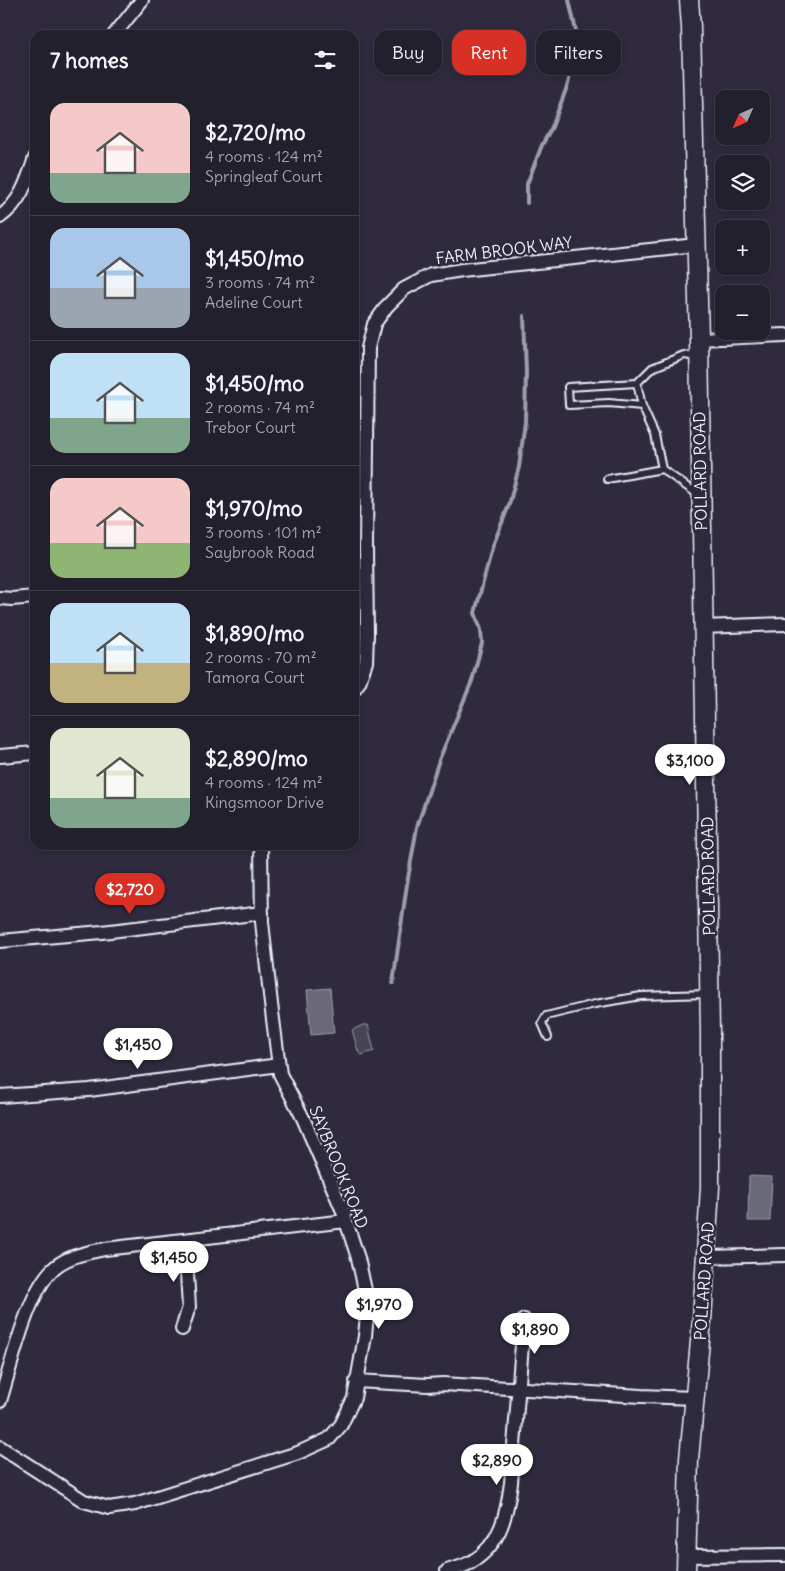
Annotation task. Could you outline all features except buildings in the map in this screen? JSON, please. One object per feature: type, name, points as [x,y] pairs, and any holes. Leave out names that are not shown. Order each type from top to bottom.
[{"type":"street","points":[[118,30],[142,0]]},
{"type":"street","name":"POLLARD ROAD","points":[[686,1563],[689,1459],[710,1187],[710,994],[698,339],[689,0]]},
{"type":"street","points":[[0,217],[12,208],[18,200],[30,172]]},
{"type":"street","name":"FARM BROOK WAY","points":[[359,680],[366,662],[368,348],[374,324],[387,306],[404,289],[431,275],[696,245]]},
{"type":"street","points":[[698,339],[785,335]]},
{"type":"street","points":[[0,598],[30,597]]},
{"type":"street","points":[[702,627],[785,624]]},
{"type":"street","points":[[0,756],[30,753]]},
{"type":"street","name":"SAYBROOK ROAD","points":[[0,1447],[84,1501],[109,1508],[135,1504],[298,1453],[329,1439],[341,1425],[354,1398],[365,1336],[367,1315],[365,1290],[358,1258],[346,1221],[303,1118],[280,1074],[262,914],[261,850]]},
{"type":"street","points":[[0,941],[102,932],[262,914]]},
{"type":"street","points":[[0,1096],[89,1090],[279,1065]]},
{"type":"street","points":[[0,1401],[29,1309],[37,1291],[50,1272],[64,1261],[79,1254],[106,1249],[346,1221]]},
{"type":"street","points":[[182,1329],[189,1307],[186,1240]]},
{"type":"street","points":[[706,1256],[785,1255]]},
{"type":"street","points":[[448,1571],[472,1562],[487,1551],[498,1536],[509,1503],[524,1320]]},
{"type":"street","points":[[356,1381],[694,1398]]},
{"type":"street","points":[[686,1563],[785,1555]]},
{"type":"lane","points":[[642,406],[609,403],[569,405],[568,387],[637,383],[652,368],[684,355],[698,357]]},
{"type":"lane","points":[[637,383],[642,406],[655,435],[662,469],[700,496]]},
{"type":"lane","points":[[607,479],[662,469]]},
{"type":"lane","points":[[548,1037],[542,1024],[546,1016],[641,996],[710,994]]},
{"type":"shaded area","points":[[368,1025],[374,1051],[361,1055],[352,1030]]},
{"type":"water","points":[[330,988],[334,1033],[311,1035],[307,990]]},
{"type":"water","points":[[749,1176],[772,1177],[770,1221],[748,1221]]},
{"type":"waterway","points":[[527,203],[527,184],[542,145],[552,127],[568,84],[578,40],[569,0]]},
{"type":"waterway","points":[[393,983],[417,827],[439,760],[472,681],[482,643],[481,630],[475,613],[492,548],[509,505],[519,467],[525,422],[524,316]]}]
